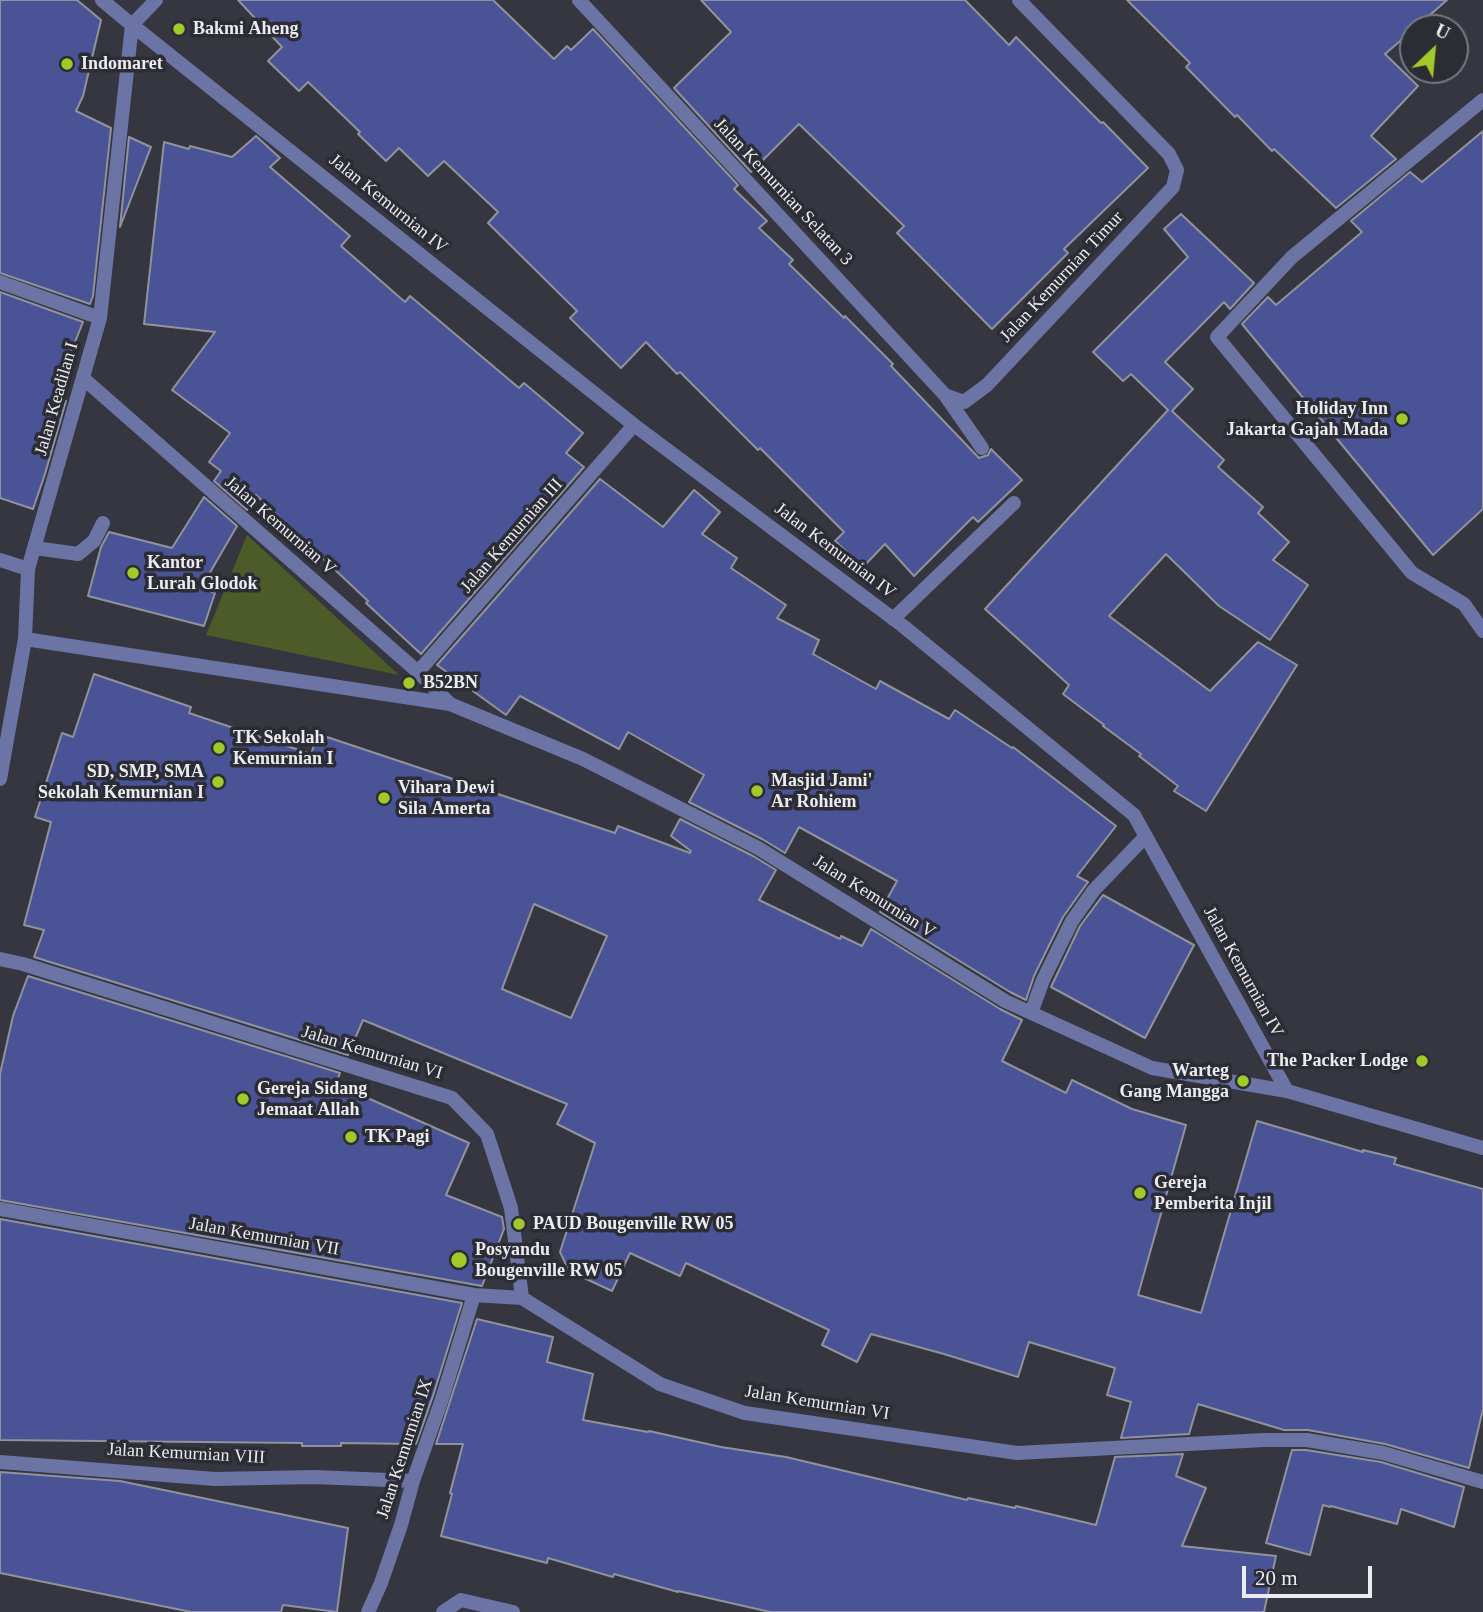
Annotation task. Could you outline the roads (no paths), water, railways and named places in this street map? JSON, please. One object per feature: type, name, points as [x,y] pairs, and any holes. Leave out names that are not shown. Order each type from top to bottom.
[{"type":"street","name":"Jalan Kemurnian IV","points":[[102,0],[634,425],[893,619],[1134,815],[1287,1091]]},
{"type":"street","points":[[132,26],[156,0]]},
{"type":"street","name":"Jalan Kemurnian Selatan 3","points":[[579,0],[945,395],[964,402]]},
{"type":"street","name":"Jalan Kemurnian Timur","points":[[964,402],[987,385],[1173,187],[1177,170],[1169,154],[1019,0]]},
{"type":"street","name":"Jalan Keadilan I","points":[[0,779],[24,639],[28,569],[100,318],[132,26]]},
{"type":"street","points":[[1483,100],[1293,257],[1217,337],[1412,573],[1464,604],[1483,631]]},
{"type":"street","points":[[0,282],[100,318]]},
{"type":"street","name":"Jalan Kemurnian V","points":[[84,379],[418,672],[450,704]]},
{"type":"street","points":[[945,395],[982,448]]},
{"type":"street","name":"Jalan Kemurnian III","points":[[418,672],[634,425]]},
{"type":"street","points":[[893,619],[1014,503]]},
{"type":"street","points":[[34,548],[78,554],[94,541],[103,523]]},
{"type":"street","points":[[0,560],[28,569]]},
{"type":"street","name":"Jalan Kemurnian V","points":[[24,639],[450,704],[583,759],[758,848],[1005,1001],[1152,1068],[1287,1091]]},
{"type":"street","points":[[1031,1013],[1072,921],[1094,890],[1146,836]]},
{"type":"street","name":"Jalan Kemurnian VI","points":[[0,959],[452,1098],[487,1134],[510,1208],[522,1298],[660,1384],[745,1413],[1017,1453],[1307,1440],[1383,1453],[1483,1482]]},
{"type":"street","points":[[1287,1091],[1483,1148]]},
{"type":"street","name":"Jalan Kemurnian VII","points":[[0,1209],[474,1295],[522,1298]]},
{"type":"street","name":"Jalan Kemurnian IX","points":[[368,1612],[397,1536],[474,1295]]},
{"type":"street","name":"Jalan Kemurnian VIII","points":[[0,1462],[215,1479],[314,1477],[413,1481]]},
{"type":"street","points":[[443,1612],[461,1600],[513,1612]]},
{"type":"place","name":"Bakmi Aheng","points":[[179,29]]},
{"type":"place","name":"Indomaret","points":[[67,64]]},
{"type":"place","name":"Holiday Inn Jakarta Gajah Mada","points":[[1402,419]]},
{"type":"place","name":"Kantor Lurah Glodok","points":[[133,573]]},
{"type":"place","name":"B52BN","points":[[409,683]]},
{"type":"place","name":"TK Sekolah Kemurnian I","points":[[219,748]]},
{"type":"place","name":"SD, SMP, SMA Sekolah Kemurnian I","points":[[218,782]]},
{"type":"place","name":"Masjid Jami' Ar Rohiem","points":[[757,791]]},
{"type":"place","name":"Vihara Dewi Sila Amerta","points":[[384,798]]},
{"type":"place","name":"The Packer Lodge","points":[[1422,1061]]},
{"type":"place","name":"Warteg Gang Mangga","points":[[1243,1081]]},
{"type":"place","name":"Gereja Sidang Jemaat Allah","points":[[243,1099]]},
{"type":"place","name":"TK Pagi","points":[[351,1137]]},
{"type":"place","name":"Gereja Pemberita Injil","points":[[1140,1193]]},
{"type":"place","name":"PAUD Bougenville RW 05","points":[[519,1224]]},
{"type":"place","name":"Posyandu Bougenville RW 05","points":[[459,1260]]}]
